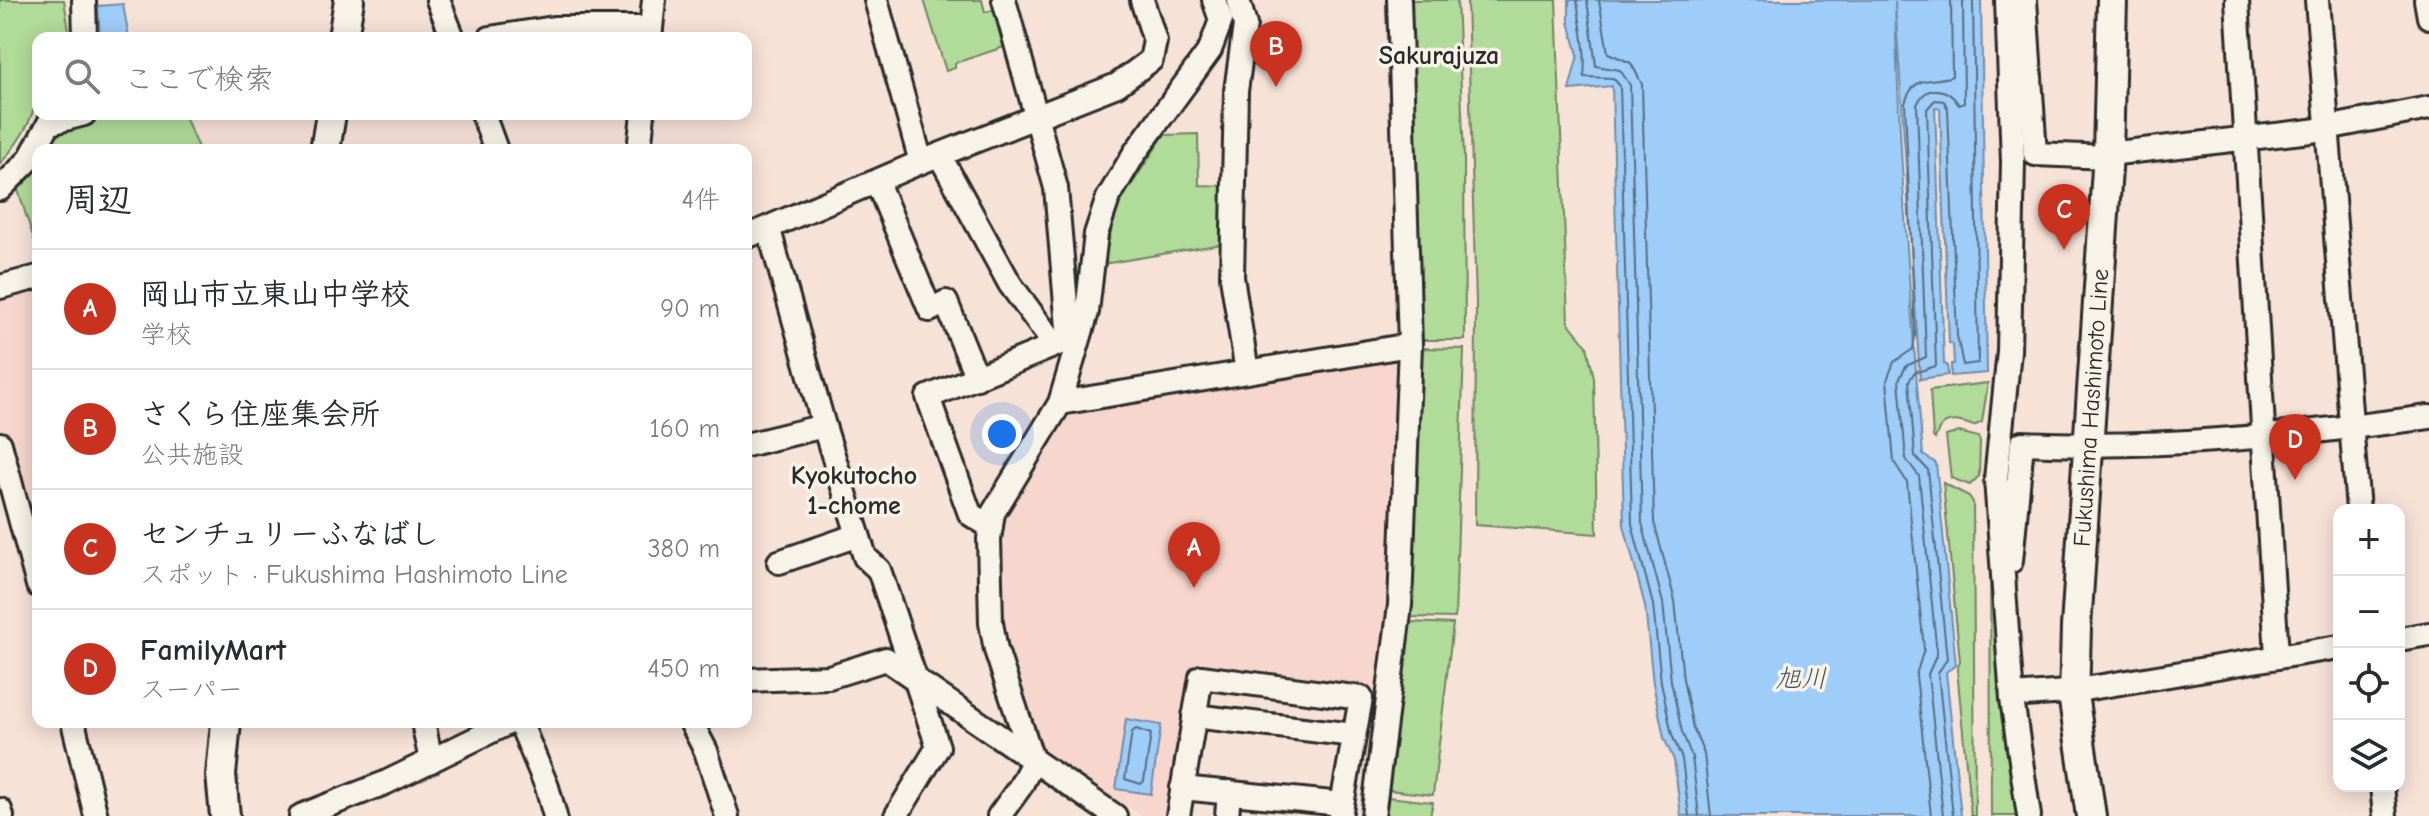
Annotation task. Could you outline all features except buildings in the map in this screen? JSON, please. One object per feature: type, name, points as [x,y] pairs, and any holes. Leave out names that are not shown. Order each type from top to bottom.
[{"type":"main road","points":[[344,32],[349,0]]},
{"type":"main road","name":"Fukushima Hashimoto Line","points":[[2091,816],[2075,689],[2086,446],[2108,156],[2112,0]]},
{"type":"main road","points":[[326,144],[330,120]]},
{"type":"main road","points":[[225,728],[221,775],[225,816]]},
{"type":"street","points":[[84,0],[85,32]]},
{"type":"street","points":[[438,0],[451,32]]},
{"type":"street","points":[[651,32],[654,0]]},
{"type":"street","points":[[876,0],[930,159],[1010,284],[1068,339]]},
{"type":"street","points":[[999,816],[1033,762],[996,650],[991,623],[993,513],[1060,403],[1068,339],[1056,188],[1004,0]]},
{"type":"street","points":[[752,235],[930,159],[1117,85],[1151,60],[1155,41],[1142,0]]},
{"type":"street","points":[[991,527],[970,514],[928,397],[1068,339],[1087,312],[1096,234],[1108,198],[1134,154],[1210,50],[1221,20],[1214,0]]},
{"type":"street","points":[[1238,0],[1245,25],[1236,91],[1232,277],[1247,372]]},
{"type":"street","points":[[1373,816],[1400,605],[1410,345],[1399,0]]},
{"type":"street","points":[[2007,0],[2013,162],[2009,351],[1996,479],[2012,696],[2029,816]]},
{"type":"street","points":[[2025,0],[2035,154],[2108,156],[2326,128],[2429,108]]},
{"type":"street","points":[[2237,0],[2277,656]]},
{"type":"street","points":[[2317,0],[2358,504]]},
{"type":"street","points":[[2426,0],[2429,17]]},
{"type":"street","points":[[528,32],[554,28],[632,32]]},
{"type":"street","points":[[38,144],[51,120]]},
{"type":"street","points":[[485,120],[494,144]]},
{"type":"street","points":[[640,144],[642,120]]},
{"type":"street","points":[[0,189],[32,155]]},
{"type":"street","points":[[877,182],[930,310],[946,302],[977,378]]},
{"type":"street","points":[[769,230],[824,426],[865,557],[879,570],[938,747],[896,816]]},
{"type":"street","points":[[0,287],[32,279]]},
{"type":"street","points":[[1060,403],[1410,345]]},
{"type":"street","points":[[2003,583],[2013,556],[2022,443],[2086,446],[2264,436],[2429,417]]},
{"type":"street","points":[[752,444],[824,426]]},
{"type":"street","points":[[0,444],[8,502],[32,568]]},
{"type":"street","points":[[779,562],[858,535]]},
{"type":"street","points":[[2405,638],[2429,634]]},
{"type":"street","points":[[2012,696],[2075,689],[2333,648]]},
{"type":"street","points":[[752,680],[829,677],[886,659],[1115,816]]},
{"type":"street","points":[[1178,816],[1182,788],[1201,677],[1361,698],[1341,810],[1270,806],[1229,792],[1182,788]]},
{"type":"street","points":[[1194,716],[1354,735]]},
{"type":"street","points":[[74,728],[96,816]]},
{"type":"street","points":[[424,728],[431,761]]},
{"type":"street","points":[[301,816],[344,808],[498,728]]},
{"type":"street","points":[[522,728],[547,787],[555,816]]},
{"type":"street","points":[[694,728],[706,751],[727,816]]},
{"type":"street","points":[[1227,816],[1229,792]]},
{"type":"street","points":[[2383,792],[2385,816]]},
{"type":"street","points":[[0,810],[2,816]]},
{"type":"shaded area","points":[[32,285],[32,542],[0,433],[0,293]]},
{"type":"shaded area","points":[[1391,359],[1399,365],[1392,574],[1381,695],[1196,670],[1171,816],[1143,816],[1035,747],[1007,663],[997,602],[1001,509],[1058,431],[1065,410]]},
{"type":"green space","points":[[0,0],[64,0],[69,32],[32,32],[32,112],[23,133],[0,164]]},
{"type":"green space","points":[[924,0],[982,0],[985,12],[1002,8],[1013,44],[955,63],[955,68],[946,71]]},
{"type":"green space","points":[[1411,0],[1457,0],[1464,157],[1465,340],[1420,340]]},
{"type":"green space","points":[[1467,0],[1556,0],[1568,322],[1587,346],[1594,378],[1597,534],[1475,525],[1476,303]]},
{"type":"green space","points":[[86,120],[186,120],[196,144],[45,144],[52,129]]},
{"type":"green space","points":[[1198,134],[1199,185],[1228,186],[1222,244],[1103,264],[1117,207],[1164,135]]},
{"type":"green space","points":[[32,165],[32,233],[16,184]]},
{"type":"green space","points":[[1420,348],[1464,349],[1455,618],[1410,617]]},
{"type":"green space","points":[[1988,383],[1982,422],[1974,426],[1961,422],[1945,423],[1935,439],[1930,390]]},
{"type":"green space","points":[[1959,432],[1978,437],[1980,441],[1979,476],[1970,485],[1951,478],[1946,436]]},
{"type":"green space","points":[[1943,483],[1969,496],[1973,502],[1975,816],[1971,816]]},
{"type":"green space","points":[[1990,524],[2021,816],[1991,816]]},
{"type":"green space","points":[[1409,622],[1453,624],[1433,795],[1389,790]]},
{"type":"green space","points":[[1387,797],[1433,802],[1430,816],[1384,816]]},
{"type":"water","name":"旭川","points":[[1569,0],[1981,0],[1987,373],[1951,376],[1951,364],[1954,364],[1953,344],[1949,343],[1940,108],[1935,107],[1944,364],[1947,365],[1948,375],[1920,379],[1895,2],[1902,172],[1918,399],[1923,455],[1936,463],[1956,665],[1946,672],[1961,816],[1681,816],[1674,760],[1664,738],[1653,683],[1645,606],[1624,525],[1612,86],[1569,90],[1578,55],[1569,22]]},
{"type":"water","points":[[123,4],[128,32],[100,32],[98,6]]},
{"type":"water","points":[[1126,719],[1161,725],[1151,794],[1116,789]]},
{"type":"place","name":"さくら住座集会所","points":[[1276,87]]},
{"type":"place","name":"センチュリーふなばし","points":[[2064,250]]},
{"type":"place","name":"FamilyMart","points":[[2295,480]]},
{"type":"place","name":"岡山市立東山中学校","points":[[1194,588]]},
{"type":"district","name":"Sakurajuza","points":[[1439,56]]},
{"type":"district","name":"Kyokutocho 1-chome","points":[[854,491]]}]
